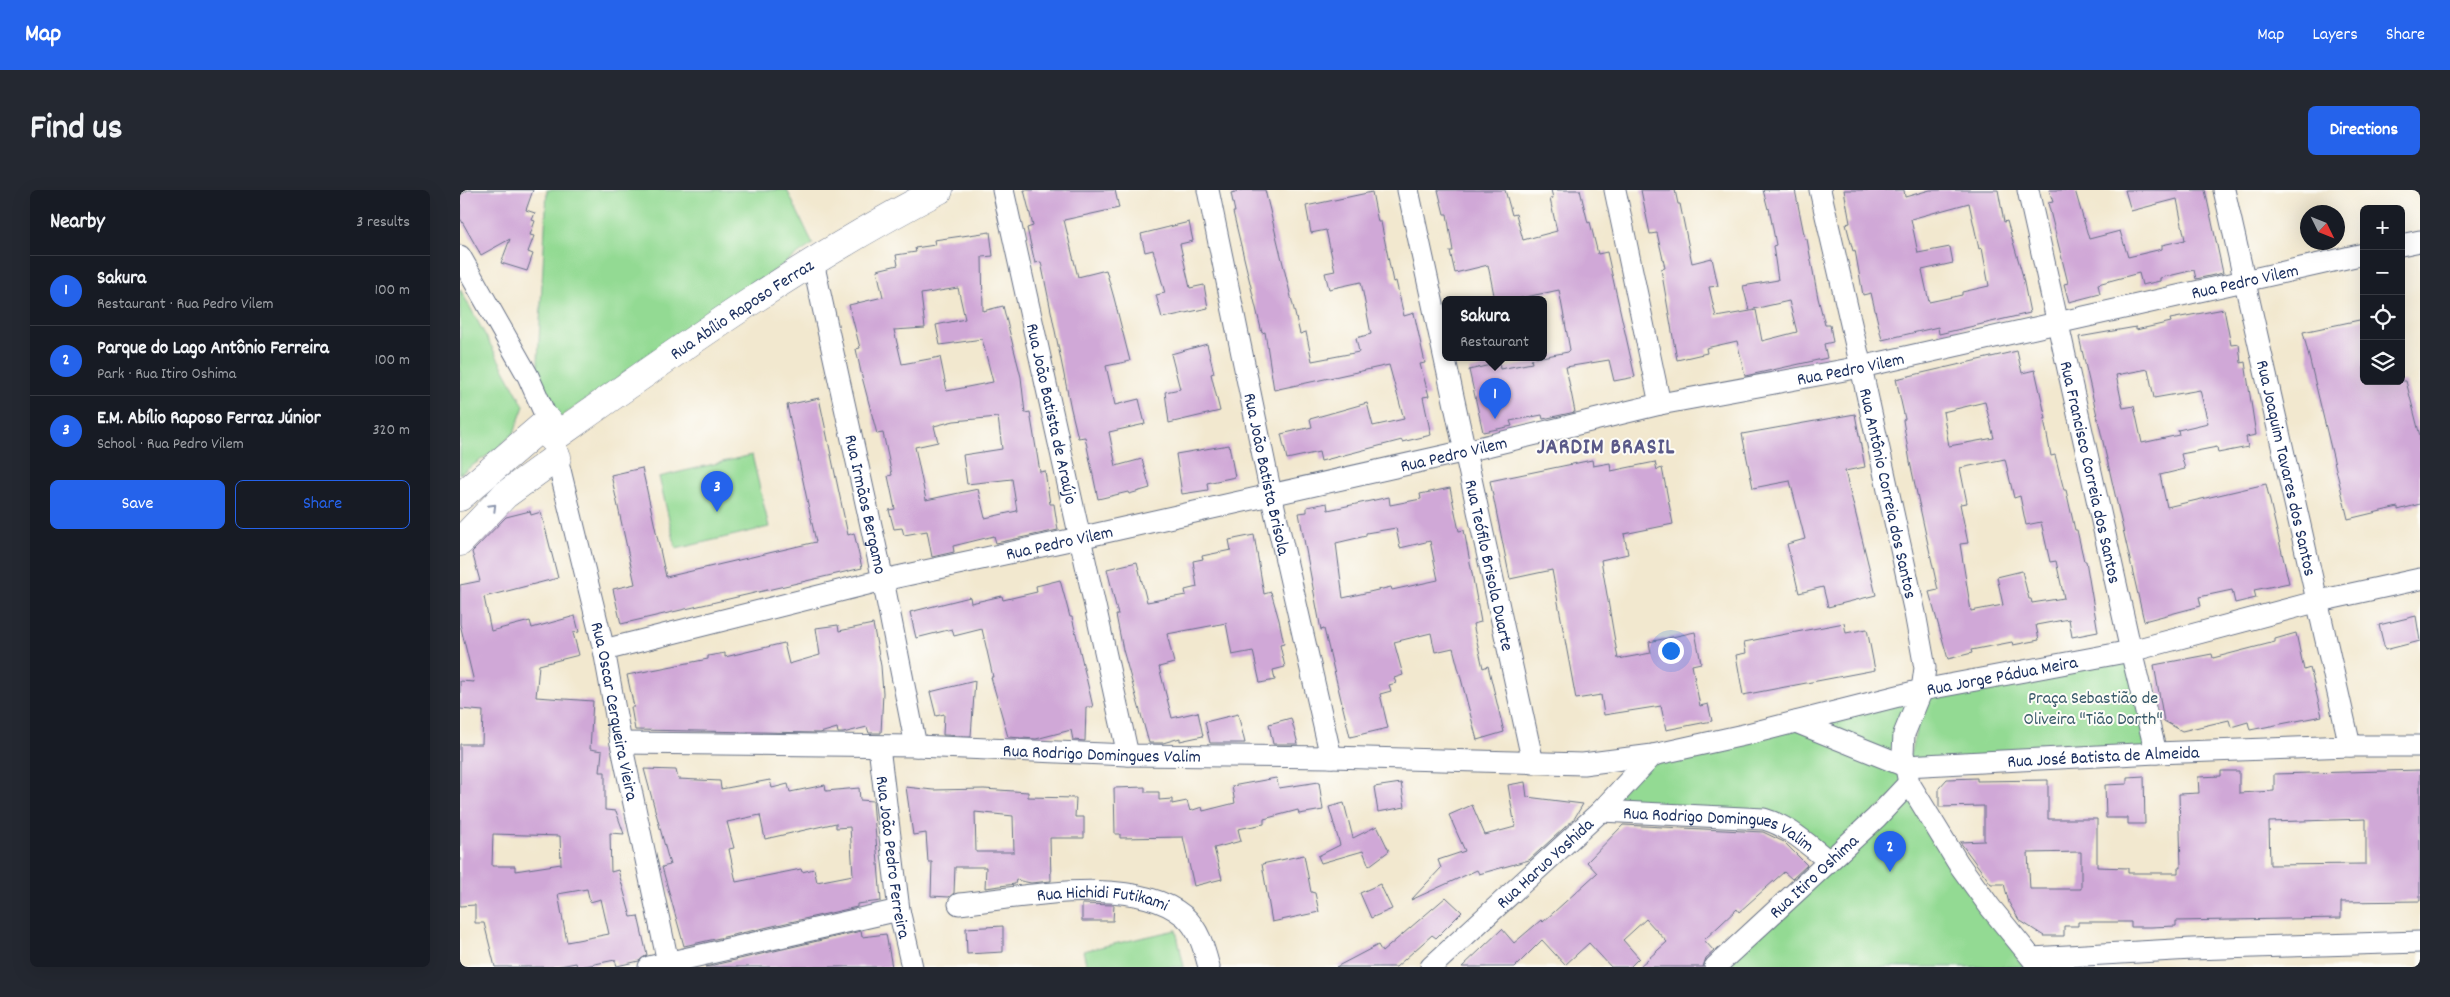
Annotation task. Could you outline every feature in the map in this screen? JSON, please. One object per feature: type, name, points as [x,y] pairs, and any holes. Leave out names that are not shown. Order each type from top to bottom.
[{"type":"street","name":"Rua Abílio Raposo Ferraz","points":[[552,439],[733,312],[870,226],[939,190]]},
{"type":"street","name":"Rua João Batista de Araújo","points":[[1003,190],[1128,755]]},
{"type":"street","name":"Rua João Batista Brisola","points":[[1208,190],[1271,494],[1332,757]]},
{"type":"street","name":"Rua Teófilo Brisola Duarte","points":[[1408,190],[1442,343]]},
{"type":"street","points":[[1615,190],[1660,404]]},
{"type":"street","name":"Rua Antônio Correia dos Santos","points":[[1820,190],[1915,613],[1924,668],[1922,690],[1904,734],[1907,774]]},
{"type":"street","name":"Rua Francisco Correia dos Santos","points":[[2028,190],[2131,651],[2156,753]]},
{"type":"street","name":"Rua Joaquim Tavares dos Santos","points":[[2224,190],[2319,601],[2350,746]]},
{"type":"street","points":[[2405,244],[2420,241]]},
{"type":"street","name":"Rua Pedro Vilem","points":[[604,650],[883,580],[1466,451],[1660,404],[1861,367],[2360,255]]},
{"type":"street","name":"Rua Oscar Cerqueira Vieira","points":[[460,256],[528,376],[552,439],[604,650],[662,965]]},
{"type":"street","name":"Rua Irmãos Bergamo","points":[[813,262],[883,580],[916,746]]},
{"type":"street","name":"Rua Teófilo Brisola Duarte","points":[[1446,361],[1533,763]]},
{"type":"street","points":[[460,497],[552,439]]},
{"type":"street","points":[[460,542],[505,495],[552,439]]},
{"type":"street","name":"Rua Jorge Pádua Meira","points":[[1583,764],[1653,755],[1796,722],[1922,690],[2131,651],[2319,601],[2420,579]]},
{"type":"street","name":"Rua José Batista de Almeida","points":[[1796,722],[1907,774],[2156,753],[2350,746],[2420,746]]},
{"type":"street","name":"Rua Rodrigo Domingues Valim","points":[[621,743],[916,746],[1128,755],[1332,757],[1583,764]]},
{"type":"street","name":"Rua João Pedro Ferreira","points":[[879,747],[900,910],[912,967]]},
{"type":"street","name":"Rua Haruo Yoshida","points":[[1432,967],[1602,811],[1653,755]]},
{"type":"street","points":[[1907,774],[1958,863],[2035,963],[2192,949],[2420,942]]},
{"type":"street","name":"Rua Itiro Oshima","points":[[1715,967],[1876,818],[1907,774]]},
{"type":"street","name":"Rua Rodrigo Domingues Valim","points":[[1602,811],[1744,816],[1764,819],[1790,831],[1829,861]]},
{"type":"street","name":"Rua Hichidi Futikami","points":[[959,904],[1083,891],[1113,892],[1142,896],[1167,904],[1185,917],[1198,934],[1209,967]]},
{"type":"street","points":[[662,965],[900,910]]},
{"type":"green space","points":[[547,190],[787,190],[813,244],[555,421],[537,379]]},
{"type":"green space","points":[[460,289],[524,406],[514,433],[494,451],[460,474]]},
{"type":"green space","points":[[752,455],[769,527],[676,549],[659,477]]},
{"type":"green space","name":"Praça Sebastião de Oliveira \"Tião Dorth\"","points":[[2129,654],[2152,750],[1908,762],[1926,693]]},
{"type":"green space","points":[[1917,693],[1902,761],[1805,722]]},
{"type":"green space","points":[[1788,726],[1904,768],[1907,782],[1826,859],[1790,829],[1608,808],[1653,755]]},
{"type":"green space","points":[[1909,783],[2040,967],[1714,967]]},
{"type":"green space","points":[[1176,930],[1184,967],[1087,967],[1083,951]]},
{"type":"building","points":[[468,190],[533,190],[526,210],[535,213],[532,220],[535,221],[530,235],[534,236],[528,252],[533,254],[527,271],[501,263],[510,239],[481,255],[460,218],[460,195]]},
{"type":"building","points":[[1024,190],[1115,190],[1119,208],[1064,220],[1078,277],[1106,270],[1114,298],[1130,361],[1106,366],[1115,405],[1139,399],[1145,424],[1109,432],[1116,466],[1142,459],[1150,488],[1129,494],[1128,492],[1098,499],[1085,437],[1078,438],[1071,409],[1041,262],[1035,263],[1027,228],[1033,226]]},
{"type":"building","points":[[1243,190],[1265,190],[1300,334],[1306,332],[1312,361],[1359,352],[1356,338],[1371,334],[1361,282],[1329,289],[1325,273],[1335,271],[1326,230],[1311,233],[1306,206],[1372,192],[1378,222],[1381,222],[1393,282],[1396,281],[1404,316],[1414,313],[1425,363],[1420,364],[1429,396],[1423,397],[1431,435],[1402,442],[1402,440],[1321,461],[1319,452],[1287,459],[1281,434],[1312,427],[1310,419],[1367,403],[1373,426],[1404,419],[1389,365],[1274,390],[1265,332],[1262,333],[1233,212],[1235,212],[1231,193]]},
{"type":"building","points":[[1438,190],[1505,190],[1512,215],[1516,214],[1523,240],[1557,231],[1550,199],[1553,198],[1551,190],[1580,190],[1598,254],[1607,252],[1635,377],[1614,381],[1609,360],[1566,367],[1575,412],[1543,419],[1542,415],[1510,421],[1512,426],[1483,432],[1469,370],[1499,363],[1500,369],[1532,363],[1532,361],[1547,361],[1547,356],[1570,350],[1559,290],[1531,296],[1494,296],[1488,265],[1455,273],[1450,251],[1453,251],[1447,214],[1444,214]]},
{"type":"building","points":[[1641,190],[1675,190],[1678,204],[1680,204],[1692,263],[1712,258],[1718,286],[1709,287],[1716,317],[1756,310],[1762,341],[1797,332],[1789,301],[1749,310],[1743,286],[1778,280],[1773,246],[1776,245],[1769,208],[1763,190],[1795,190],[1825,325],[1830,325],[1833,342],[1824,344],[1827,358],[1745,376],[1737,341],[1706,348],[1707,353],[1677,360],[1661,269],[1665,268],[1657,233],[1650,234]]},
{"type":"building","points":[[1844,190],[1904,190],[1905,197],[1930,190],[1998,190],[2004,222],[2007,221],[2022,273],[2030,313],[1939,334],[1938,327],[1882,340],[1871,293],[1863,295],[1855,250],[1853,251],[1846,224],[1850,223]],"holes":[[[1969,203],[1979,249],[1982,248],[1989,286],[1962,292],[1962,295],[1929,302],[1922,270],[1953,263],[1950,247],[1918,253],[1911,219]]]},
{"type":"building","points":[[2049,190],[2075,190],[2089,239],[2120,231],[2128,257],[2162,249],[2162,245],[2185,240],[2177,199],[2131,211],[2125,190],[2205,190],[2223,273],[2196,279],[2194,270],[2160,278],[2160,281],[2142,285],[2139,273],[2098,284],[2100,294],[2069,302],[2064,284],[2068,283],[2048,203],[2053,202]]},
{"type":"building","points":[[1189,222],[1193,241],[1180,244],[1190,288],[1204,285],[1208,308],[1162,318],[1156,295],[1165,293],[1153,250],[1145,252],[1141,234]]},
{"type":"building","points":[[990,232],[993,256],[982,257],[983,311],[1003,306],[1021,377],[1025,413],[1030,412],[1040,472],[1045,471],[1050,504],[1054,504],[1058,530],[996,543],[994,536],[953,546],[954,552],[932,557],[927,531],[904,535],[902,528],[894,529],[889,510],[895,509],[888,476],[892,475],[883,433],[877,434],[862,377],[856,349],[860,348],[849,305],[883,297],[877,270],[898,265],[896,255],[916,252],[915,248],[935,245],[934,240]],"holes":[[[958,288],[965,319],[936,325],[940,345],[982,339],[993,382],[947,391],[940,357],[902,364],[894,330],[925,328],[921,294]],[[998,417],[1002,449],[963,455],[967,484],[1012,479],[1017,511],[985,518],[978,489],[926,500],[915,447],[938,442],[934,426],[954,421]]]},
{"type":"building","points":[[2224,309],[2231,345],[2239,344],[2241,363],[2245,362],[2256,435],[2246,437],[2248,447],[2218,453],[2217,447],[2181,454],[2185,469],[2160,475],[2167,507],[2266,484],[2289,583],[2254,590],[2256,598],[2235,603],[2232,590],[2199,597],[2201,606],[2144,621],[2079,337],[2136,327],[2136,330],[2171,322],[2170,319]],"holes":[[[2148,369],[2154,398],[2200,390],[2208,423],[2178,430],[2179,435],[2142,443],[2134,406],[2123,408],[2116,375]]]},
{"type":"building","points":[[2360,320],[2360,385],[2405,385],[2406,381],[2420,436],[2420,504],[2398,510],[2398,507],[2348,519],[2303,332]]},
{"type":"building","points":[[1207,344],[1214,373],[1211,374],[1220,411],[1169,423],[1165,392],[1180,389],[1171,354]]},
{"type":"building","points":[[2017,351],[2022,373],[2035,370],[2046,419],[2044,419],[2051,456],[2055,455],[2084,561],[2086,561],[2098,632],[2072,637],[2069,619],[2036,625],[2039,640],[2013,645],[2012,642],[1971,650],[1972,653],[1948,659],[1929,592],[1938,590],[1910,462],[1903,420],[1905,419],[1896,379]],"holes":[[[1985,402],[1994,438],[1949,446],[1943,412]],[[2005,459],[2014,498],[2020,496],[2026,525],[2041,522],[2050,562],[2056,561],[2064,598],[2032,603],[2031,599],[2029,599],[2022,571],[1997,577],[2003,605],[1971,611],[1960,544],[1968,543],[1960,504],[1967,503],[1960,468]]]},
{"type":"building","points":[[819,398],[848,535],[854,533],[862,568],[621,624],[613,589],[635,584],[611,475],[642,468],[666,577],[816,542],[787,405]]},
{"type":"building","points":[[1855,414],[1865,467],[1845,471],[1876,595],[1828,607],[1823,587],[1799,593],[1787,544],[1805,539],[1790,481],[1753,488],[1742,434]]},
{"type":"building","points":[[1229,445],[1235,477],[1207,483],[1208,490],[1182,494],[1176,454]]},
{"type":"building","points":[[1592,460],[1593,466],[1610,463],[1611,471],[1655,462],[1657,470],[1662,468],[1673,524],[1624,534],[1628,554],[1601,560],[1618,659],[1651,653],[1649,642],[1695,632],[1701,663],[1692,665],[1700,706],[1708,704],[1712,721],[1666,730],[1661,706],[1604,715],[1601,695],[1576,699],[1552,570],[1510,579],[1490,481]]},
{"type":"building","points":[[1450,488],[1459,531],[1464,530],[1481,622],[1473,624],[1483,668],[1488,666],[1504,732],[1477,740],[1453,648],[1435,652],[1431,633],[1394,642],[1403,675],[1394,678],[1396,683],[1389,685],[1391,691],[1380,694],[1388,728],[1350,737],[1324,629],[1321,630],[1299,513],[1307,512],[1307,507],[1327,503],[1328,510],[1389,497],[1390,505],[1421,499],[1420,494]],"holes":[[[1396,528],[1400,548],[1430,541],[1438,580],[1392,590],[1391,587],[1343,598],[1336,543],[1366,536],[1366,533]]]},
{"type":"building","points":[[530,511],[531,515],[541,512],[558,578],[484,597],[491,631],[530,621],[532,628],[575,616],[579,632],[573,633],[579,655],[539,665],[536,697],[593,701],[590,749],[602,751],[600,772],[605,772],[605,810],[616,811],[624,834],[610,833],[611,872],[618,870],[631,917],[638,916],[647,955],[639,961],[617,966],[615,960],[580,967],[577,967],[576,963],[555,967],[495,967],[484,923],[475,923],[475,905],[460,906],[460,744],[482,744],[483,711],[460,709],[460,681],[474,682],[460,624],[460,585],[480,581],[472,552],[506,517]],"holes":[[[493,834],[560,836],[561,864],[515,871],[515,866],[492,866]],[[587,889],[590,902],[601,899],[609,934],[567,942],[558,894]]]},
{"type":"building","points":[[1254,535],[1264,594],[1271,592],[1279,620],[1284,644],[1280,645],[1285,667],[1273,670],[1275,680],[1260,683],[1253,651],[1232,655],[1226,623],[1167,634],[1174,663],[1159,667],[1172,718],[1198,712],[1203,736],[1180,741],[1180,738],[1163,743],[1149,743],[1123,650],[1116,615],[1118,615],[1107,569],[1137,562],[1147,602],[1186,595],[1185,590],[1197,587],[1193,561],[1203,559],[1202,556],[1231,550],[1229,540]]},
{"type":"building","points":[[1060,580],[1070,617],[1072,617],[1093,707],[1086,707],[1085,741],[1073,740],[1071,730],[1036,739],[1008,737],[991,677],[993,677],[982,629],[954,636],[952,629],[916,638],[910,612],[970,597],[971,603],[1002,596],[1003,600],[1037,592],[1036,586]]},
{"type":"building","points":[[2416,616],[2420,641],[2385,650],[2379,625]]},
{"type":"building","points":[[1844,623],[1846,633],[1867,629],[1875,670],[1743,695],[1736,655],[1746,653],[1744,642]]},
{"type":"building","points":[[873,624],[881,666],[883,693],[881,733],[869,733],[867,727],[843,733],[838,733],[837,728],[820,733],[635,730],[631,707],[634,707],[627,675],[708,659],[708,656],[725,653],[725,657],[784,643],[789,664],[820,655],[816,628],[838,625],[839,631]]},
{"type":"building","points":[[2296,633],[2304,670],[2310,668],[2322,716],[2250,730],[2248,722],[2231,727],[2229,720],[2182,731],[2164,721],[2154,665],[2212,654],[2213,658],[2275,642],[2275,639]]},
{"type":"building","points":[[975,681],[971,736],[943,735],[944,714],[936,716],[930,692]]},
{"type":"building","points":[[1238,714],[1245,743],[1210,743],[1205,722]]},
{"type":"building","points":[[1291,718],[1298,744],[1273,744],[1269,724]]},
{"type":"building","points":[[644,769],[676,770],[678,779],[720,781],[721,789],[770,780],[772,788],[788,784],[790,792],[825,785],[826,791],[859,788],[860,800],[873,801],[881,901],[857,904],[857,907],[684,946],[662,867],[670,865]],"holes":[[[760,815],[765,839],[836,823],[836,828],[850,827],[853,875],[817,882],[814,869],[802,872],[801,869],[736,882],[729,849],[734,848],[727,822]]]},
{"type":"building","points":[[2420,770],[2420,901],[2341,902],[2341,918],[2176,921],[2176,926],[2151,927],[2131,927],[2131,922],[2078,922],[2078,926],[2064,926],[2064,936],[2044,936],[2019,920],[2009,903],[2004,884],[1991,884],[1960,842],[1984,841],[1984,806],[1939,807],[1939,788],[1947,779],[1977,778],[1977,781],[2048,780],[2048,819],[2097,819],[2097,867],[2128,868],[2128,873],[2178,873],[2178,868],[2181,868],[2179,794],[2199,793],[2198,777],[2221,776],[2221,771],[2239,771],[2239,793],[2274,791],[2274,774]],"holes":[[[2366,819],[2366,864],[2270,865],[2269,822]],[[2081,852],[2081,889],[2030,889],[2028,853]]]},
{"type":"building","points":[[2144,776],[2145,824],[2128,824],[2128,818],[2106,818],[2105,785],[2127,784],[2127,777]]},
{"type":"building","points":[[1276,778],[1279,788],[1319,782],[1323,810],[1299,814],[1298,810],[1264,819],[1264,824],[1238,829],[1241,841],[1214,848],[1222,879],[1194,886],[1183,837],[1120,838],[1120,834],[1115,834],[1114,788],[1145,787],[1145,792],[1159,792],[1159,800],[1172,799],[1172,804],[1187,801],[1190,811],[1202,807],[1203,811],[1235,803],[1232,786]]},
{"type":"building","points":[[1525,782],[1527,797],[1583,804],[1574,819],[1529,860],[1479,874],[1477,870],[1411,900],[1441,868],[1438,860],[1465,851],[1449,815],[1472,805],[1485,835],[1515,827],[1508,785]]},
{"type":"building","points":[[1401,783],[1405,807],[1378,812],[1374,787]]},
{"type":"building","points":[[906,787],[933,790],[984,789],[1028,792],[1028,797],[1076,798],[1075,817],[1084,817],[1084,838],[1050,838],[1051,881],[1031,883],[1016,880],[1015,884],[985,888],[986,867],[955,867],[954,893],[949,897],[931,896],[932,862],[928,862],[926,833],[913,835]],"holes":[[[975,812],[1013,816],[1014,852],[976,852]]]},
{"type":"building","points":[[1344,803],[1353,838],[1377,826],[1389,851],[1369,866],[1363,851],[1321,863],[1318,856],[1340,845],[1329,807]]},
{"type":"building","points":[[1623,825],[1763,832],[1784,842],[1807,865],[1792,879],[1784,872],[1739,912],[1737,909],[1704,940],[1714,951],[1706,958],[1703,967],[1639,967],[1667,942],[1646,919],[1623,940],[1639,958],[1630,967],[1611,967],[1589,943],[1565,965],[1542,940],[1515,967],[1462,967],[1502,929],[1514,943],[1541,920],[1543,922],[1597,873],[1587,862]]},
{"type":"building","points":[[1304,855],[1311,892],[1315,893],[1319,912],[1272,922],[1262,864]]},
{"type":"building","points":[[1380,884],[1392,909],[1371,918],[1360,893]]},
{"type":"building","points":[[1446,897],[1462,912],[1436,938],[1432,935],[1396,967],[1336,967],[1378,945],[1382,952]]},
{"type":"building","points":[[1082,904],[1114,905],[1113,921],[1082,921]]},
{"type":"building","points":[[1003,926],[1003,952],[967,954],[966,928]]},
{"type":"building","points":[[861,931],[862,937],[886,934],[892,967],[705,967]]},
{"type":"place","name":"Sakura","points":[[1495,419]]},
{"type":"place","name":"E.M. Abílio Raposo Ferraz Júnior","points":[[717,512]]},
{"type":"place","name":"Parque do Lago Antônio Ferreira","points":[[1890,872]]},
{"type":"district","name":"JARDIM BRASIL","points":[[1606,445]]}]
